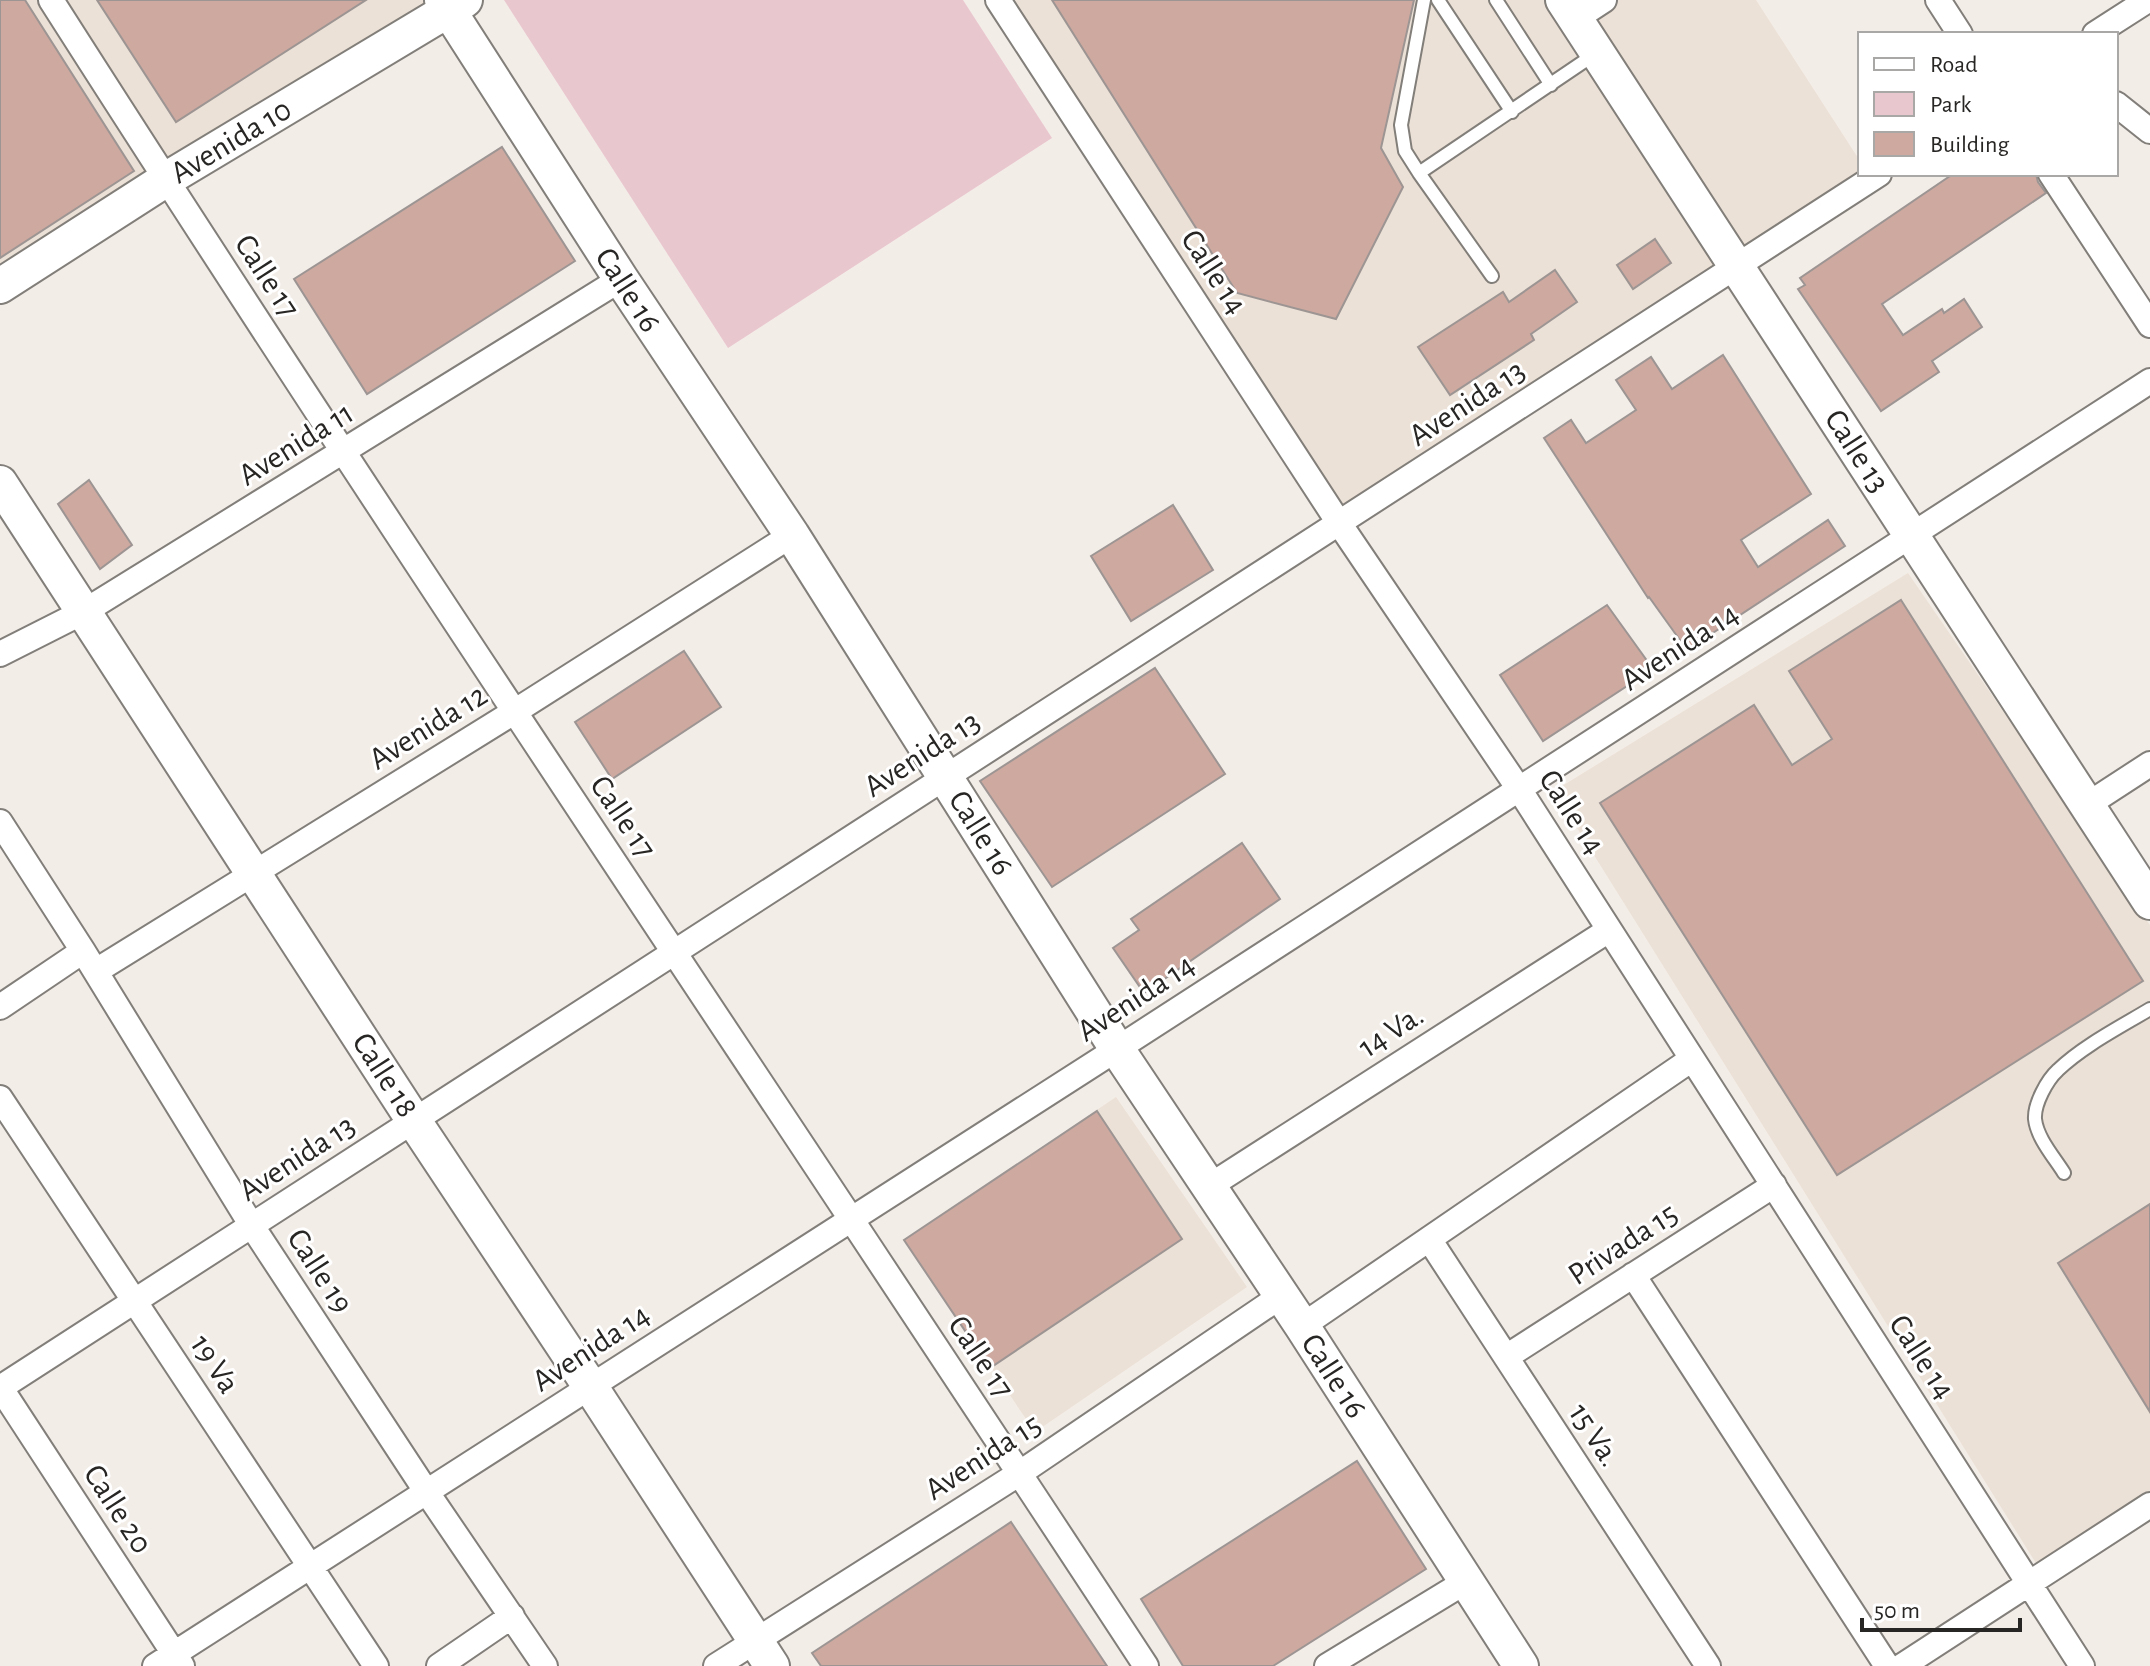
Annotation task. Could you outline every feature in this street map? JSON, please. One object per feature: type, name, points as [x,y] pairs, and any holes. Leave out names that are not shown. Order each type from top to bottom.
[{"type":"street","name":"Calle 17","points":[[51,0],[165,180],[514,712],[1146,1666]]},
{"type":"street","name":"Calle 14","points":[[998,0],[1339,523],[1519,789],[2082,1666]]},
{"type":"street","points":[[1569,9],[1604,0]]},
{"type":"street","points":[[1938,0],[1959,32]]},
{"type":"street","points":[[2098,32],[2148,0]]},
{"type":"street","name":"Avenida 10","points":[[0,286],[165,180],[452,4]]},
{"type":"street","name":"Calle 16","points":[[452,4],[621,279],[792,535],[1117,1049],[1302,1326],[1521,1666]]},
{"type":"street","name":"Calle 13","points":[[1569,9],[2150,902]]},
{"type":"street","points":[[2118,106],[2150,131]]},
{"type":"street","name":"Avenida 13","points":[[0,1388],[1876,176]]},
{"type":"street","points":[[2052,176],[2150,325]]},
{"type":"street","name":"Avenida 11","points":[[0,654],[85,611],[621,279]]},
{"type":"street","name":"Avenida 14","points":[[170,1662],[310,1566],[2150,381]]},
{"type":"street","name":"Calle 18","points":[[0,483],[764,1653]]},
{"type":"street","name":"Avenida 12","points":[[0,1007],[254,873],[792,535]]},
{"type":"street","points":[[2087,805],[2150,764]]},
{"type":"street","name":"Calle 19","points":[[0,822],[90,961],[252,1226],[545,1666]]},
{"type":"street","name":"14 Va.","points":[[1208,1187],[1609,930]]},
{"type":"street","points":[[1302,1326],[1692,1059]]},
{"type":"street","name":"19 Va","points":[[0,1098],[376,1666]]},
{"type":"street","name":"Privada 15","points":[[1506,1357],[1774,1185]]},
{"type":"street","name":"15 Va.","points":[[1429,1239],[1708,1666]]},
{"type":"street","points":[[1633,1275],[1887,1666]]},
{"type":"street","name":"Avenida 15","points":[[716,1666],[764,1653],[1020,1473],[1281,1296]]},
{"type":"street","name":"Calle 20","points":[[0,1388],[170,1662]]},
{"type":"street","points":[[1902,1666],[2150,1505]]},
{"type":"street","points":[[1327,1666],[1465,1582]]},
{"type":"street","points":[[439,1666],[512,1616]]},
{"type":"lane","points":[[1424,0],[1401,125],[1405,151],[1492,276]]},
{"type":"lane","points":[[1438,0],[1512,112]]},
{"type":"lane","points":[[1496,0],[1551,85]]},
{"type":"lane","points":[[1419,173],[1597,52]]},
{"type":"lane","points":[[2064,1173],[2039,1132],[2035,1118],[2045,1088],[2055,1072],[2071,1059],[2150,1009]]},
{"type":"shaded area","points":[[0,0],[436,0],[0,286]]},
{"type":"shaded area","points":[[998,0],[1756,0],[1858,158],[1858,175],[1339,523]]},
{"type":"shaded area","points":[[1908,573],[2150,925],[2150,1499],[2039,1568],[1554,791]]},
{"type":"shaded area","points":[[1116,1097],[1247,1287],[1035,1432],[904,1240]]},
{"type":"green space","points":[[504,0],[963,0],[1052,138],[728,348]]},
{"type":"building","points":[[0,0],[25,0],[134,171],[0,258]]},
{"type":"building","points":[[97,0],[366,0],[176,122]]},
{"type":"building","points":[[1052,0],[1414,0],[1381,148],[1403,187],[1336,319],[1237,293]]},
{"type":"building","points":[[502,147],[575,261],[367,394],[294,279]]},
{"type":"building","points":[[1950,176],[2036,176],[2046,193],[1882,304],[1903,335],[1942,309],[1944,313],[1964,299],[1982,327],[1932,361],[1939,372],[1881,411],[1798,289],[1805,285],[1800,278]]},
{"type":"building","points":[[1655,239],[1671,263],[1633,289],[1617,265]]},
{"type":"building","points":[[1555,270],[1577,302],[1531,334],[1534,340],[1450,395],[1418,347],[1503,292],[1509,302]]},
{"type":"building","points":[[1723,355],[1811,494],[1741,540],[1758,567],[1828,520],[1845,546],[1687,650],[1648,598],[1544,438],[1571,420],[1586,443],[1636,410],[1616,380],[1651,357],[1672,389]]},
{"type":"building","points":[[89,480],[132,545],[100,569],[58,504]]},
{"type":"building","points":[[1173,505],[1213,570],[1131,621],[1091,556]]},
{"type":"building","points":[[1901,600],[2143,981],[1837,1175],[1600,803],[1754,705],[1792,765],[1832,739],[1789,671]]},
{"type":"building","points":[[1607,605],[1653,669],[1543,741],[1500,675]]},
{"type":"building","points":[[684,651],[721,707],[612,779],[575,722]]},
{"type":"building","points":[[1155,668],[1225,774],[1052,887],[980,781]]},
{"type":"building","points":[[1242,843],[1280,899],[1144,993],[1113,948],[1139,930],[1131,919]]},
{"type":"building","points":[[1097,1111],[1182,1239],[990,1368],[904,1240]]},
{"type":"building","points":[[2150,1204],[2150,1412],[2058,1263]]},
{"type":"building","points":[[1357,1461],[1426,1569],[1273,1666],[1183,1666],[1141,1599]]},
{"type":"building","points":[[1011,1522],[1107,1666],[821,1666],[812,1653]]}]
